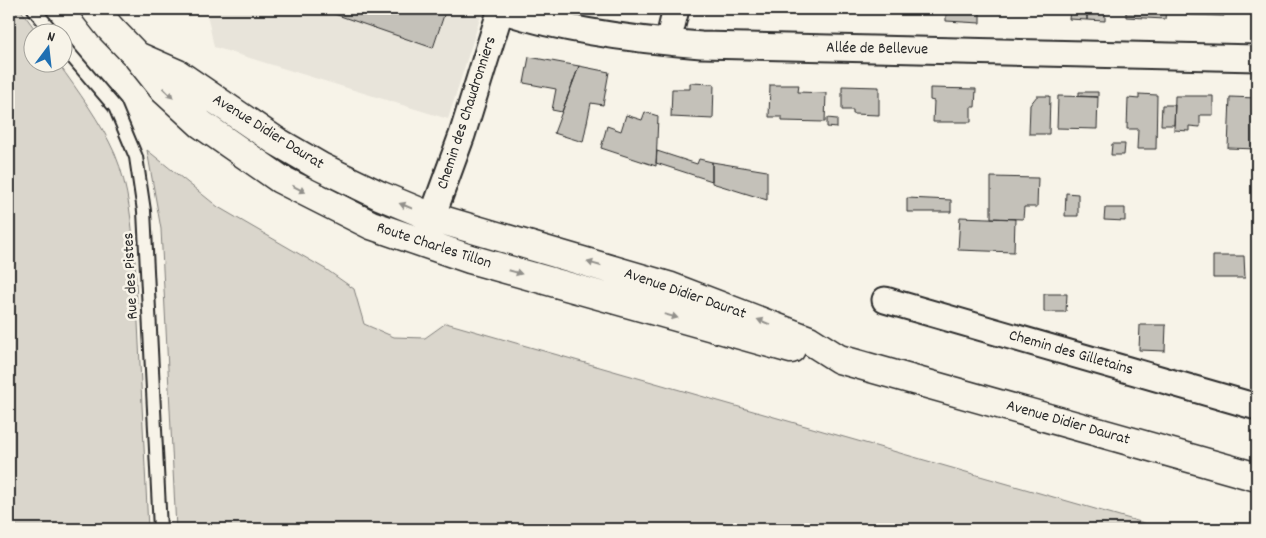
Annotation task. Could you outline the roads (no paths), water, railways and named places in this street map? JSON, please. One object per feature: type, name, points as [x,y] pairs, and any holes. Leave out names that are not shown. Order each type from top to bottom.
[{"type":"main road","name":"Route Charles Tillon","points":[[96,9],[164,90],[201,124],[280,179],[370,225],[470,259],[723,331],[809,354],[839,359]]},
{"type":"main road","name":"Avenue Didier Daurat","points":[[137,56],[178,74],[276,141],[321,167],[432,216],[671,287],[809,340],[839,359],[1257,477]]},
{"type":"street","points":[[668,42],[676,9]]},
{"type":"street","name":"Allée de Bellevue","points":[[501,10],[528,19],[668,42],[1257,58]]},
{"type":"street","name":"Chemin des Chaudronniers","points":[[432,216],[462,135],[501,10]]},
{"type":"street","name":"Chemin des Gilletains","points":[[885,300],[1257,407]]},
{"type":"lane","points":[[34,9],[44,22]]},
{"type":"lane","name":"Rue des Pistes","points":[[72,57],[115,107],[136,157],[144,211],[160,529]]}]
